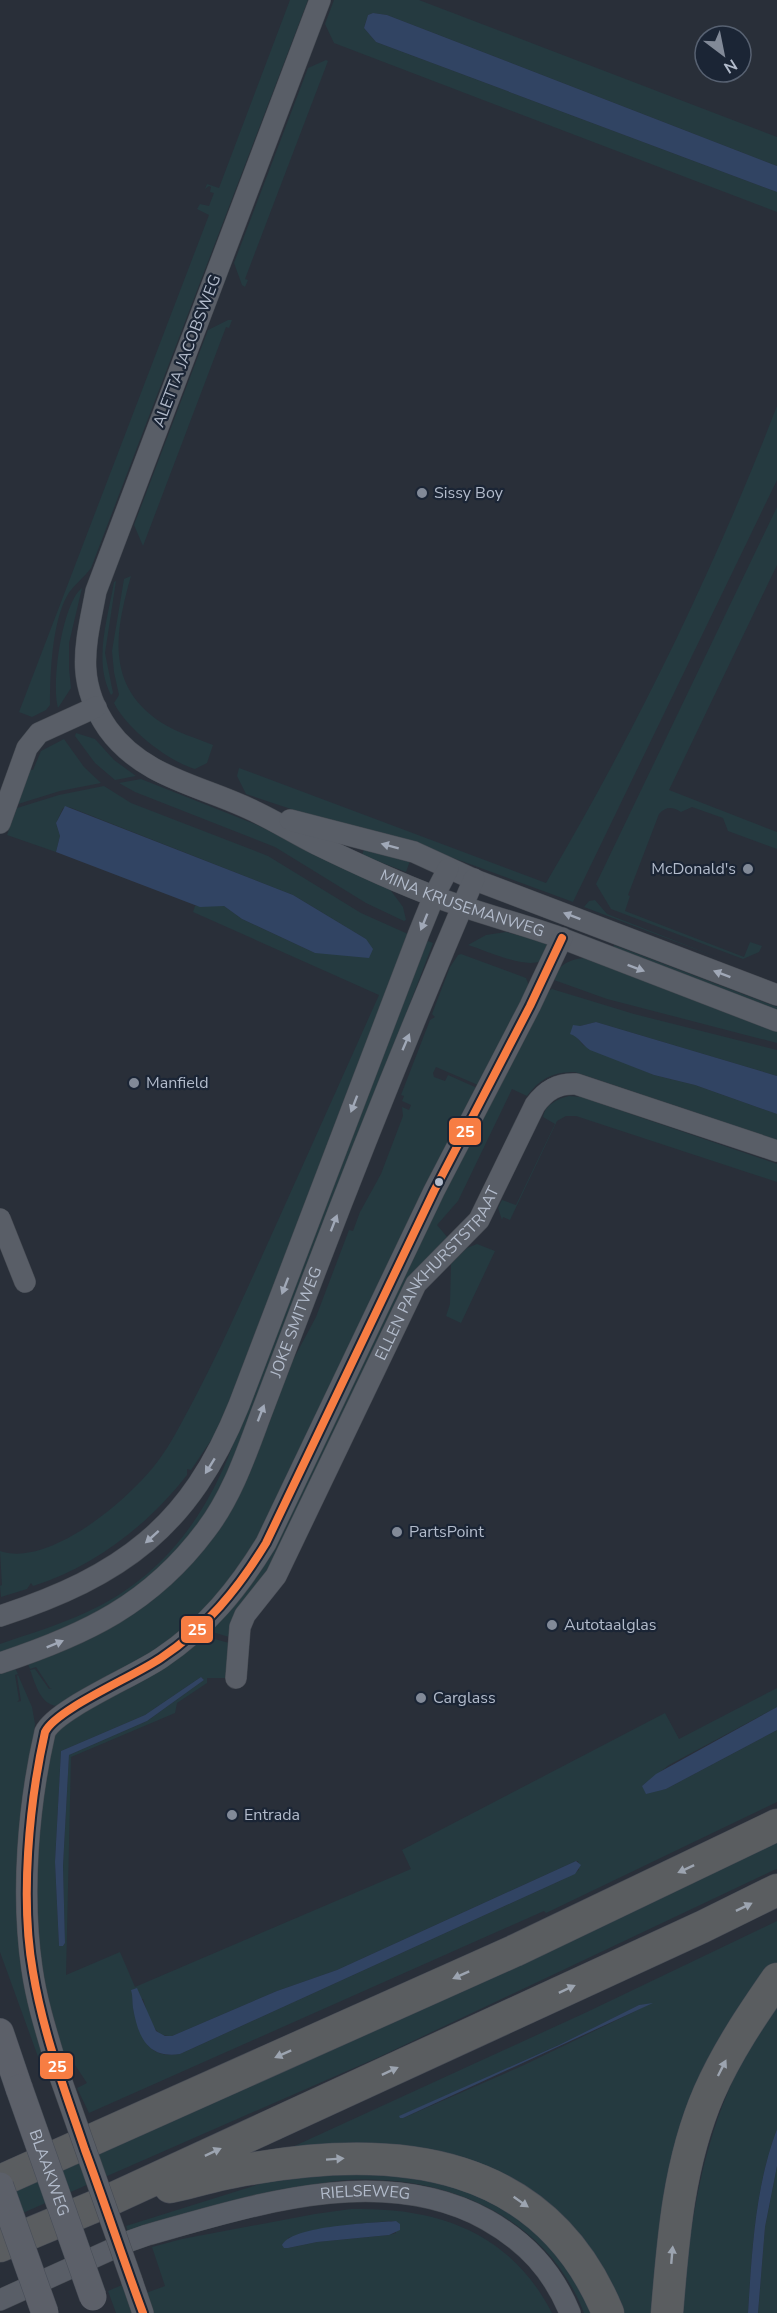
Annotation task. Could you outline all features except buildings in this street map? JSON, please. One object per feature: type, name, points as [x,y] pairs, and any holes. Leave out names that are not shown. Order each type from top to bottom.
[{"type":"highway","points":[[0,2183],[514,1951],[777,1825]]},
{"type":"highway","points":[[0,2246],[103,2203],[692,1932],[777,1890]]},
{"type":"highway","points":[[667,2313],[674,2232],[686,2160],[714,2084],[739,2034],[777,1979]]},
{"type":"highway","points":[[103,2203],[249,2169],[276,2165],[354,2158],[412,2161],[465,2174],[516,2197],[541,2216],[567,2241],[581,2259],[608,2313]]},
{"type":"main road","name":"BLAAKWEG","points":[[0,2032],[96,2305]]},
{"type":"main road","points":[[0,2183],[45,2313]]},
{"type":"street","name":"ALETTA JACOBSWEG","points":[[96,707],[85,676],[84,648],[96,591],[320,0]]},
{"type":"street","name":"MINA KRUSEMANWEG","points":[[96,707],[108,728],[124,748],[145,765],[163,774],[255,811],[316,844],[434,896],[562,938],[777,1021]]},
{"type":"street","points":[[0,823],[27,748],[39,733],[96,707]]},
{"type":"street","name":"MINA KRUSEMANWEG","points":[[255,811],[414,852],[448,869],[777,995]]},
{"type":"street","name":"JOKE SMITWEG","points":[[0,1616],[72,1589],[112,1568],[136,1551],[175,1515],[212,1464],[239,1405],[434,896],[448,869]]},
{"type":"street","name":"JOKE SMITWEG","points":[[0,1663],[79,1634],[131,1603],[162,1578],[191,1549],[207,1530],[220,1509],[245,1456],[369,1129],[474,879]]},
{"type":"street","points":[[143,2313],[58,2071],[43,2022],[32,1971],[28,1912],[30,1834],[45,1732],[49,1724],[64,1712],[161,1658],[192,1635],[226,1601],[251,1568],[266,1544],[434,1191],[530,1006],[562,938]]},
{"type":"street","name":"ELLEN PANKHURSTSTRAAT","points":[[236,1678],[240,1628],[245,1615],[276,1576],[416,1284],[479,1220],[535,1105],[543,1094],[563,1084],[576,1084],[777,1151]]},
{"type":"street","points":[[0,1219],[25,1282]]},
{"type":"street","name":"RIELSEWEG","points":[[0,2300],[147,2235],[280,2200],[345,2192],[378,2192],[409,2195],[458,2206],[509,2233],[530,2250],[546,2269],[570,2313]]},
{"type":"green space","points":[[290,0],[308,0],[91,568],[69,592],[62,607],[53,649],[50,705],[46,710],[32,717],[19,712],[209,215],[197,209],[200,204],[209,206],[214,193],[210,192],[211,187],[209,186],[205,189],[207,184],[219,188]]},
{"type":"green space","points":[[334,0],[419,0],[777,137],[777,166],[387,15],[373,13],[368,15],[364,28],[376,42],[777,192],[777,212],[334,43],[325,24]]},
{"type":"green space","points":[[328,61],[245,279],[248,280],[245,287],[242,285],[234,263],[308,68]]},
{"type":"green space","points":[[232,320],[229,328],[226,327],[143,546],[134,525],[208,330]]},
{"type":"green space","points":[[777,406],[777,480],[573,902],[426,848],[330,822],[246,794],[237,776],[239,768],[546,883],[642,709],[700,590]]},
{"type":"green space","points":[[777,507],[777,565],[669,790],[777,832],[777,849],[728,831],[723,818],[692,807],[681,812],[672,808],[664,810],[659,814],[628,895],[630,896],[625,911],[744,957],[750,942],[762,946],[759,952],[743,959],[611,909],[596,884]]},
{"type":"green space","points":[[131,576],[121,617],[119,637],[119,657],[123,675],[131,692],[144,708],[162,723],[213,745],[207,763],[195,769],[173,759],[149,743],[128,723],[114,703],[119,695],[112,651],[124,579]]},
{"type":"green space","points":[[116,581],[105,653],[113,693],[111,695],[106,682],[102,654]]},
{"type":"green space","points":[[82,588],[69,643],[71,688],[58,708],[56,682],[60,645],[69,610]]},
{"type":"green space","points":[[76,733],[95,739],[114,760],[136,776],[115,780],[95,763],[75,736]]},
{"type":"green space","points":[[64,739],[84,767],[101,783],[60,791],[18,804],[30,769],[33,770],[41,751]]},
{"type":"green space","points":[[141,779],[257,825],[389,888],[403,907],[406,920],[366,903],[275,847],[135,792],[119,783]]},
{"type":"green space","points":[[104,786],[131,803],[268,856],[361,913],[408,934],[330,1137],[333,1142],[263,1312],[220,1427],[191,1470],[187,1469],[187,1475],[172,1493],[155,1511],[118,1542],[98,1556],[56,1578],[33,1586],[31,1583],[27,1589],[1,1597],[0,1551],[20,1554],[41,1549],[64,1540],[87,1527],[128,1493],[167,1448],[230,1325],[379,995],[193,912],[195,906],[224,906],[242,919],[315,953],[366,939],[293,895],[69,807],[63,808],[56,823],[60,836],[56,852],[7,835],[17,808],[59,795]]},
{"type":"green space","points":[[365,846],[411,858],[406,872],[362,855]]},
{"type":"green space","points":[[595,900],[607,914],[719,958],[584,907],[589,901]]},
{"type":"green space","points":[[506,932],[548,943],[540,961],[525,963],[515,961],[468,945],[486,935]]},
{"type":"green space","points":[[425,940],[433,943],[238,1455],[209,1511],[165,1565],[96,1616],[0,1655],[0,1644],[87,1612],[133,1585],[172,1550],[202,1508],[227,1460]]},
{"type":"green space","points":[[614,945],[777,1007],[777,1014],[612,951]]},
{"type":"green space","points":[[461,954],[526,978],[529,986],[478,1085],[436,1067],[433,1073],[434,1077],[445,1081],[448,1075],[477,1088],[246,1560],[200,1617],[155,1652],[57,1706],[46,1702],[39,1693],[30,1670],[35,1669],[49,1689],[52,1688],[36,1667],[30,1669],[27,1662],[180,1571],[316,1317],[349,1230],[353,1231],[360,1212],[381,1174],[403,1116],[402,1107],[409,1110],[411,1105],[402,1101],[404,1096],[401,1095],[430,1020],[435,1017],[432,1014],[450,967]]},
{"type":"green space","points":[[585,958],[777,1030],[777,1043],[607,999],[554,980],[558,970],[565,964]]},
{"type":"green space","points":[[552,989],[634,1014],[777,1050],[777,1076],[596,1022],[580,1026],[576,1036],[583,1045],[654,1075],[695,1085],[777,1114],[777,1140],[575,1072],[548,1077],[527,1096],[512,1089],[458,1201],[437,1225],[448,1238],[271,1564],[229,1637],[209,1631],[547,992]]},
{"type":"green space","points":[[569,1096],[581,1097],[777,1164],[777,1182],[576,1116],[566,1116],[557,1121],[510,1220],[503,1217],[502,1220],[498,1208],[502,1200],[516,1205],[555,1124],[543,1117],[546,1109],[552,1103]]},
{"type":"green space","points":[[477,1244],[495,1251],[461,1323],[446,1316],[450,1304],[451,1264],[467,1248]]},
{"type":"green space","points":[[204,1636],[229,1643],[226,1678],[207,1678],[207,1683],[177,1703],[175,1713],[71,1757],[66,1975],[120,1952],[135,1987],[411,1869],[402,1850],[665,1713],[679,1739],[777,1688],[777,1707],[669,1765],[642,1786],[651,1791],[666,1789],[777,1730],[777,1802],[546,1913],[544,1911],[89,2113],[77,2088],[87,2083],[71,2059],[68,2060],[66,2055],[62,2056],[39,1958],[36,1871],[44,1787],[53,1736],[73,1717],[129,1688]],"holes":[[[201,1677],[204,1680],[147,1721],[69,1755],[63,1866],[65,1943],[59,1946],[55,1862],[61,1751],[145,1715]],[[578,1861],[579,1870],[564,1879],[180,2054],[156,2052],[147,2043],[140,2030],[133,2010],[133,1998],[143,1999],[155,2029],[165,2036],[172,2036],[277,1991],[337,1970]]]},
{"type":"green space","points":[[14,1666],[18,1674],[15,1675],[19,1700],[17,1702],[21,1701],[18,1675],[32,1707],[35,1724],[27,1790],[48,2075],[45,2076],[0,1952],[0,1670]]},
{"type":"green space","points":[[777,1841],[777,1869],[379,2057],[0,2223],[0,2196],[432,2005]]},
{"type":"green space","points":[[777,1921],[777,1972],[736,2030],[660,2313],[623,2313],[602,2269],[539,2198],[277,2154],[587,2012]],"holes":[[[650,2004],[524,2065],[400,2118],[400,2116],[559,2045],[639,2005]]]},
{"type":"green space","points":[[777,2005],[777,2129],[759,2196],[748,2313],[681,2313],[693,2217],[716,2124],[741,2064]]},
{"type":"green space","points":[[777,2166],[777,2313],[758,2313],[765,2227]]},
{"type":"green space","points":[[322,2171],[427,2173],[535,2222],[599,2313],[584,2313],[567,2278],[544,2249],[516,2225],[484,2206],[450,2192],[413,2183],[375,2180],[337,2181],[272,2194],[129,2235],[126,2226],[266,2182]]},
{"type":"green space","points":[[351,2209],[413,2213],[442,2220],[468,2230],[493,2244],[515,2262],[535,2285],[552,2313],[154,2313],[146,2293],[165,2286],[152,2247],[182,2239]],"holes":[[[396,2221],[396,2233],[317,2242],[288,2248],[288,2238],[341,2226]]]},
{"type":"green space","points":[[122,2285],[133,2313],[116,2313],[108,2291]]},
{"type":"water","points":[[373,13],[387,15],[777,166],[777,192],[376,42],[364,28],[368,15]]},
{"type":"water","points":[[65,806],[293,895],[366,939],[373,949],[369,958],[315,953],[242,919],[224,906],[200,907],[56,852],[60,836],[56,823]]},
{"type":"water","points":[[596,1022],[777,1076],[777,1114],[695,1085],[654,1075],[590,1050],[570,1034],[573,1025],[580,1026]]},
{"type":"water","points":[[201,1677],[204,1680],[147,1721],[69,1755],[63,1866],[65,1943],[59,1946],[55,1862],[61,1751],[145,1715]]},
{"type":"water","points":[[777,1707],[777,1730],[666,1789],[646,1794],[642,1786],[656,1774]]},
{"type":"water","points":[[576,1861],[581,1865],[575,1874],[180,2054],[159,2053],[152,2049],[141,2036],[133,2008],[131,1990],[137,1988],[156,2031],[165,2036],[172,2036],[277,1991],[337,1970]]},
{"type":"water","points":[[653,2003],[403,2118],[399,2116],[559,2045],[639,2005]]},
{"type":"water","points":[[777,2129],[777,2166],[765,2227],[758,2313],[748,2313],[759,2196]]},
{"type":"water","points":[[396,2221],[400,2224],[400,2230],[389,2235],[317,2242],[288,2248],[282,2245],[289,2238],[317,2229]]},
{"type":"transit line","name":"25","points":[[143,2313],[55,2062],[33,1972],[27,1914],[28,1852],[39,1760],[45,1732],[64,1713],[161,1658],[192,1634],[207,1621],[232,1592],[255,1560],[266,1543],[434,1191],[530,1006],[562,938]]},
{"type":"place","name":"Sissy Boy","points":[[422,493]]},
{"type":"place","name":"McDonald's","points":[[748,869]]},
{"type":"place","name":"Manfield","points":[[134,1083]]},
{"type":"place","name":"PartsPoint","points":[[397,1532]]},
{"type":"place","name":"Autotaalglas","points":[[552,1625]]},
{"type":"place","name":"Carglass","points":[[421,1698]]},
{"type":"place","name":"Entrada","points":[[232,1815]]}]
